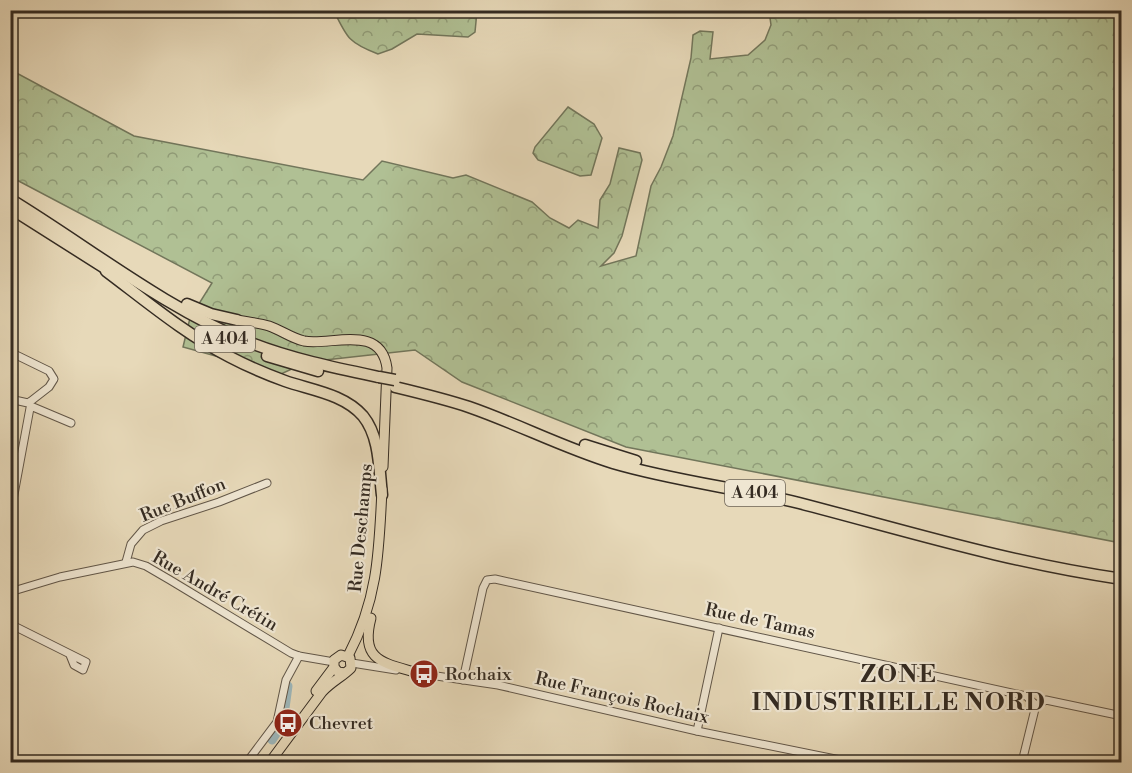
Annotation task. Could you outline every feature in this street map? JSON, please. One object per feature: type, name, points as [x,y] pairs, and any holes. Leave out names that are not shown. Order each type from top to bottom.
[{"type":"highway","name":"A 404","points":[[10,199],[173,311],[234,343],[289,364],[463,398],[580,444],[633,461],[779,491],[1014,552],[1122,571]]},
{"type":"highway","name":"A 404","points":[[10,208],[88,253]]},
{"type":"highway","points":[[88,253],[192,307],[237,320]]},
{"type":"highway","points":[[88,253],[168,318],[205,344],[257,370],[337,398],[355,409],[366,421],[374,436],[382,495]]},
{"type":"highway","name":"A 404","points":[[395,384],[471,408],[596,457],[634,469],[779,498],[983,553],[1122,579]]},
{"type":"main road","name":"Rue Deschamps","points":[[237,320],[262,324],[304,341],[361,340],[380,351],[385,359],[387,368],[380,547],[371,600],[350,660]]},
{"type":"main road","points":[[380,547],[377,595],[367,633],[368,645],[373,655],[382,662],[421,674]]},
{"type":"main road","points":[[264,762],[338,656],[350,660],[351,668],[322,692],[270,762]]},
{"type":"main road","points":[[334,664],[338,672],[345,673]]},
{"type":"street","points":[[10,352],[49,371],[53,376],[50,387],[31,405],[10,516]]},
{"type":"street","points":[[10,399],[31,405],[71,423]]},
{"type":"street","name":"Rue Buffon","points":[[126,562],[131,544],[143,530],[161,521],[267,483]]},
{"type":"street","name":"Rue André Crétin","points":[[10,592],[60,577],[133,562],[146,566],[299,656],[334,664]]},
{"type":"street","name":"Rue de Tamas","points":[[463,680],[483,588],[487,580],[495,579],[1026,696],[1036,705],[1046,700],[1122,716]]},
{"type":"street","points":[[10,624],[70,655]]},
{"type":"street","points":[[697,731],[719,628]]},
{"type":"street","points":[[247,762],[277,722],[286,680],[299,656]]},
{"type":"street","name":"Rue François Rochaix","points":[[350,660],[421,674],[498,685],[697,731],[850,762]]},
{"type":"street","points":[[1022,762],[1036,705]]},
{"type":"green space","points":[[334,11],[477,11],[475,32],[468,37],[417,34],[392,49],[378,54],[355,43],[342,28]]},
{"type":"green space","points":[[769,11],[1121,11],[1121,543],[626,447],[462,382],[415,350],[307,362],[281,374],[183,347],[190,318],[212,283],[11,177],[11,70],[134,136],[363,180],[382,161],[453,178],[466,175],[532,202],[550,218],[569,228],[578,220],[598,228],[600,200],[610,184],[619,148],[640,153],[642,160],[622,236],[614,253],[601,266],[636,256],[651,186],[673,136],[691,58],[693,35],[700,31],[713,32],[710,59],[748,55],[765,40],[771,25]]},
{"type":"green space","points":[[568,107],[594,124],[602,138],[591,175],[580,176],[538,160],[533,153],[535,147]]},
{"type":"waterway","points":[[272,740],[283,723],[288,686]]},
{"type":"place","name":"Rochaix","points":[[424,674]]},
{"type":"place","name":"Chevret","points":[[288,723]]},
{"type":"district","name":"ZONE INDUSTRIELLE NORD","points":[[899,689]]}]
